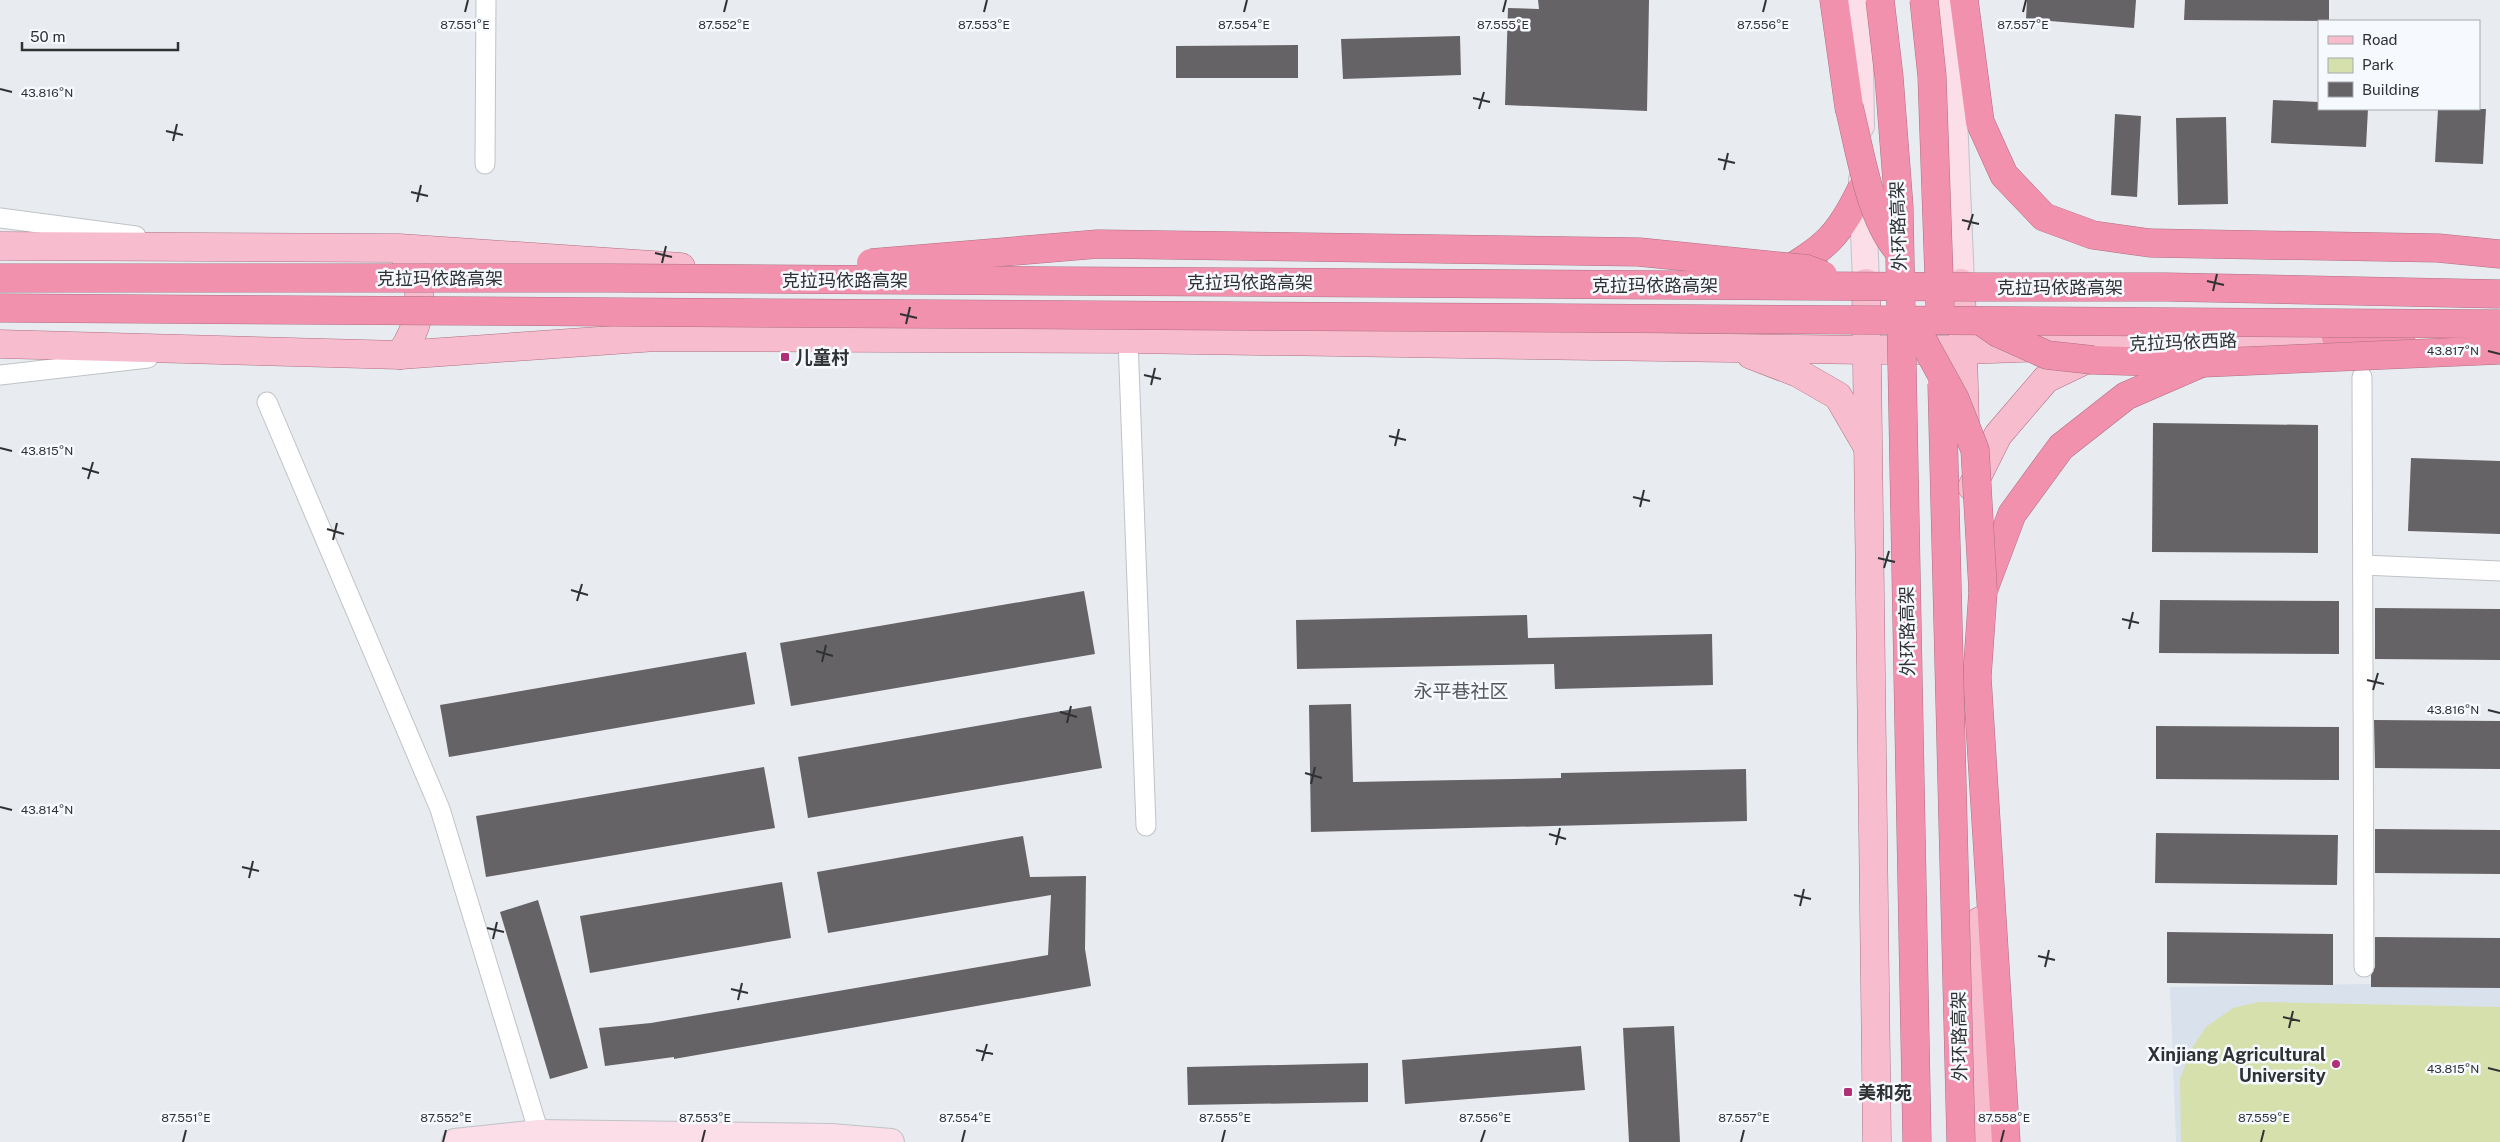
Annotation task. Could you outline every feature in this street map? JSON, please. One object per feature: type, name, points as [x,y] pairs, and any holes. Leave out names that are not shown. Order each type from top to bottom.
[{"type":"highway","points":[[1834,0],[1849,107],[1874,204],[1891,243],[1918,276],[1998,333],[2047,355],[2093,360],[2202,363],[2500,350]]},
{"type":"highway","name":"外环路高架","points":[[1880,0],[1889,77],[1899,207],[1917,1142]]},
{"type":"highway","name":"外环路高架","points":[[1924,0],[1932,76],[1938,204],[1961,1142]]},
{"type":"highway","points":[[1964,0],[1980,122],[2004,175],[2044,217],[2093,235],[2150,244],[2438,248],[2500,254]]},
{"type":"highway","points":[[1769,282],[1819,251],[1834,237],[1847,219],[1862,188]]},
{"type":"highway","points":[[610,278],[922,260],[1098,244],[1639,252],[1807,269],[1870,292],[1922,339],[1955,399],[1975,450],[1983,590],[1977,676],[2006,1142]]},
{"type":"highway","name":"克拉玛依路高架","points":[[0,278],[610,278],[1979,288],[2166,287],[2500,294]]},
{"type":"highway","name":"克拉玛依路高架","points":[[0,308],[2500,324]]},
{"type":"highway","points":[[2336,337],[2500,364]]},
{"type":"highway","points":[[1983,590],[2012,514],[2061,447],[2126,396],[2202,363]]},
{"type":"main road","points":[[1853,0],[1860,64],[1866,283],[1877,1142]]},
{"type":"main road","points":[[1948,0],[1961,283],[1986,1142]]},
{"type":"main road","points":[[0,246],[399,248],[744,271],[1961,283],[2500,299]]},
{"type":"main road","points":[[399,248],[412,267],[420,290],[420,313],[413,336],[400,355]]},
{"type":"main road","name":"克拉玛依西路","points":[[0,344],[400,355],[656,337],[1128,339],[1963,350],[2336,337],[2500,334]]},
{"type":"main road","points":[[1967,497],[1998,435],[2046,379],[2117,344]]},
{"type":"main road","points":[[1730,348],[1798,373],[1838,396],[1867,446]]},
{"type":"main road","points":[[455,1142],[538,1133],[891,1142]]},
{"type":"street","points":[[485,164],[486,0]]},
{"type":"street","points":[[0,218],[217,247]]},
{"type":"street","points":[[1128,339],[1146,826]]},
{"type":"street","points":[[0,375],[220,350]]},
{"type":"street","points":[[2362,377],[2364,967]]},
{"type":"street","points":[[267,402],[440,809],[538,1133]]},
{"type":"street","points":[[2363,565],[2500,571]]},
{"type":"shaded area","name":"Xinjiang Agricultural University","points":[[2500,982],[2500,1142],[2176,1142],[2170,987]]},
{"type":"green space","name":"Xinjiang Agricultural University","points":[[2259,1002],[2500,1007],[2500,1142],[2181,1142],[2180,1079],[2192,1048],[2206,1027],[2233,1008]]},
{"type":"building","points":[[1538,0],[1649,0],[1647,111],[1505,105],[1508,8],[1539,9]]},
{"type":"building","points":[[2027,0],[2136,0],[2134,28],[2026,19]]},
{"type":"building","points":[[2185,0],[2329,0],[2329,20],[2184,20]]},
{"type":"building","points":[[1460,36],[1461,75],[1343,79],[1341,39]]},
{"type":"building","points":[[1298,45],[1298,78],[1176,78],[1176,46]]},
{"type":"building","points":[[2273,100],[2318,102],[2318,110],[2368,110],[2366,147],[2271,143]]},
{"type":"building","points":[[2486,109],[2483,164],[2435,162],[2438,110]]},
{"type":"building","points":[[2115,114],[2141,116],[2137,197],[2111,195]]},
{"type":"building","points":[[2226,117],[2228,204],[2178,205],[2176,118]]},
{"type":"building","points":[[2153,423],[2318,425],[2318,553],[2152,552]]},
{"type":"building","points":[[2411,458],[2500,461],[2500,534],[2408,531]]},
{"type":"building","points":[[1084,591],[1095,654],[791,706],[780,643]]},
{"type":"building","points":[[2160,600],[2339,601],[2339,654],[2159,653]]},
{"type":"building","points":[[2375,608],[2500,609],[2500,660],[2375,659]]},
{"type":"building","points":[[1527,615],[1528,638],[1712,634],[1713,685],[1555,689],[1554,664],[1297,669],[1296,620]]},
{"type":"building","points":[[746,652],[755,704],[449,757],[440,705]]},
{"type":"building","points":[[1351,704],[1353,782],[1561,778],[1561,773],[1746,769],[1747,821],[1311,832],[1309,705]]},
{"type":"building","points":[[1091,706],[1102,768],[808,818],[798,757]]},
{"type":"building","points":[[2374,720],[2500,721],[2500,769],[2375,768]]},
{"type":"building","points":[[2156,726],[2339,727],[2339,780],[2156,779]]},
{"type":"building","points":[[764,767],[775,828],[486,877],[476,816]]},
{"type":"building","points":[[2375,829],[2500,830],[2500,874],[2375,873]]},
{"type":"building","points":[[2156,833],[2338,835],[2337,885],[2155,883]]},
{"type":"building","points":[[1023,836],[1030,877],[1086,876],[1085,949],[1091,986],[674,1059],[674,1057],[605,1066],[599,1028],[651,1023],[1048,955],[1051,895],[828,933],[817,872]]},
{"type":"building","points":[[782,882],[791,938],[590,973],[580,916]]},
{"type":"building","points":[[538,900],[588,1068],[550,1079],[500,912]]},
{"type":"building","points":[[2167,932],[2333,934],[2333,985],[2167,983]]},
{"type":"building","points":[[2375,937],[2500,938],[2500,988],[2371,987],[2371,975],[2375,967]]},
{"type":"building","points":[[1674,1026],[1680,1142],[1629,1142],[1623,1028]]},
{"type":"building","points":[[1581,1046],[1585,1090],[1405,1104],[1402,1060]]},
{"type":"building","points":[[1368,1063],[1368,1102],[1188,1105],[1187,1067]]},
{"type":"place","name":"儿童村","points":[[785,357]]},
{"type":"place","name":"Xinjiang Agricultural University","points":[[2336,1064]]},
{"type":"place","name":"美和苑","points":[[1848,1092]]},
{"type":"district","name":"永平巷社区","points":[[1461,691]]}]
